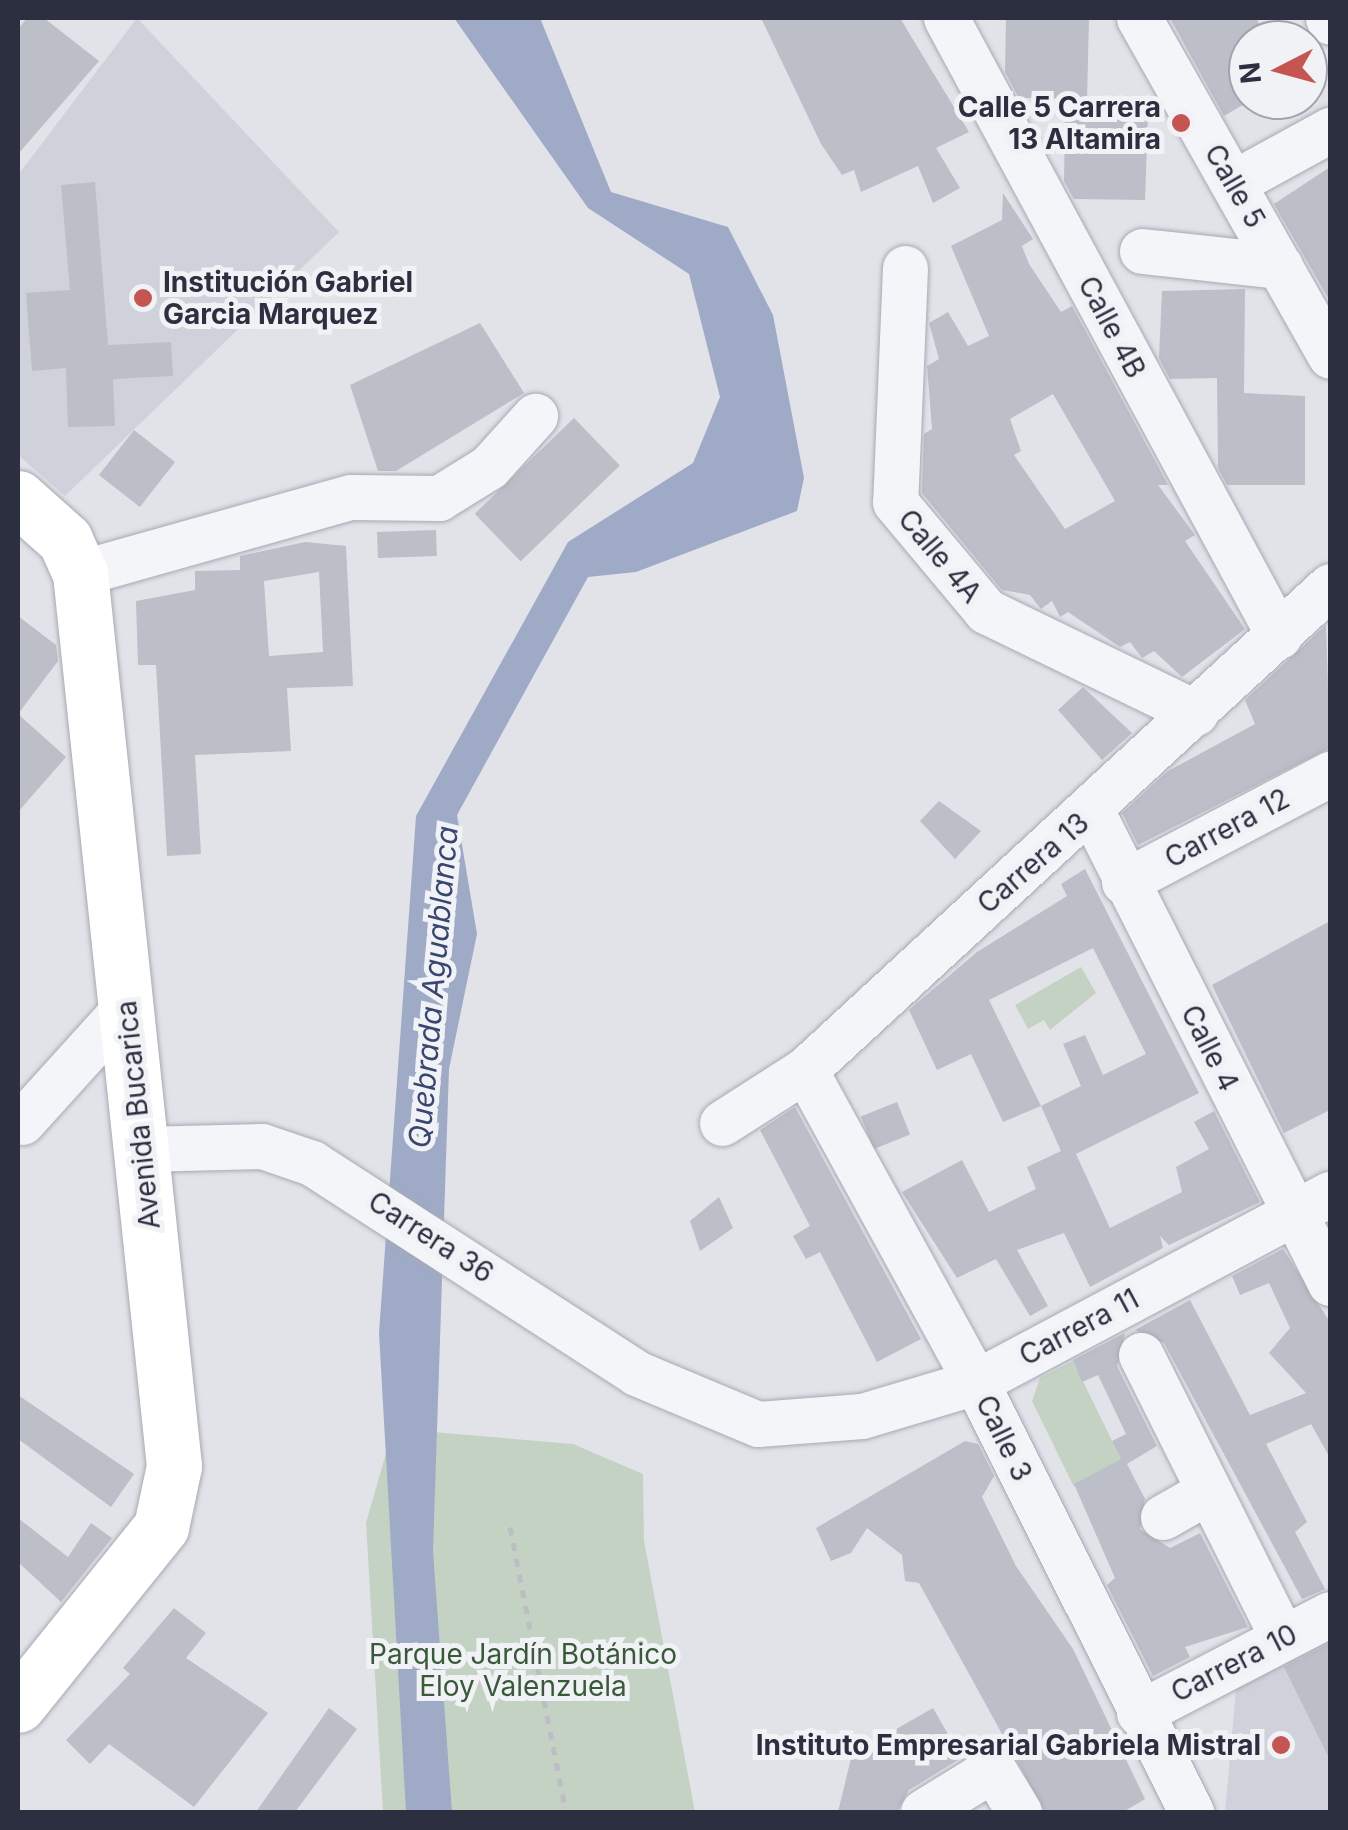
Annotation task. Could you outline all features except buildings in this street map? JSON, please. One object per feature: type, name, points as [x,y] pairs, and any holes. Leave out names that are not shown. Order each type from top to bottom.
[{"type":"main road","name":"Avenida Bucarica","points":[[18,498],[65,540],[80,572],[174,1466],[161,1527],[18,1705]]},
{"type":"street","name":"Calle 5","points":[[1139,18],[1330,356]]},
{"type":"street","name":"Calle 4B","points":[[960,23],[1279,636]]},
{"type":"street","points":[[1234,184],[1330,130]]},
{"type":"street","points":[[1142,250],[1280,266]]},
{"type":"street","name":"Calle 4A","points":[[905,268],[895,502],[986,610],[1196,713]]},
{"type":"street","points":[[80,572],[351,497],[439,498],[489,467],[535,416]]},
{"type":"street","name":"Carrera 13","points":[[722,1123],[805,1070],[1092,812],[1330,586]]},
{"type":"street","name":"Carrera 12","points":[[1124,882],[1330,774]]},
{"type":"street","name":"Calle 4","points":[[1092,812],[1124,882],[1312,1203],[1330,1283]]},
{"type":"street","points":[[22,1122],[126,1007]]},
{"type":"street","name":"Calle 3","points":[[805,1070],[976,1382],[1191,1812]]},
{"type":"street","name":"Carrera 36","points":[[142,1149],[262,1146],[378,1202],[696,1405]]},
{"type":"street","name":"Carrera 11","points":[[696,1405],[758,1424],[862,1416],[976,1382],[1312,1203]]},
{"type":"street","points":[[1141,1355],[1282,1638]]},
{"type":"street","points":[[1162,1517],[1207,1492]]},
{"type":"street","name":"Carrera 10","points":[[1139,1713],[1330,1614]]},
{"type":"street","points":[[923,1812],[992,1769],[1019,1812]]},
{"type":"path","points":[[510,1527],[566,1812]]},
{"type":"shaded area","name":"Institución Gabriel Garcia Marquez","points":[[137,18],[339,232],[65,496],[18,455],[18,175]]},
{"type":"shaded area","name":"Instituto Empresarial Gabriela Mistral","points":[[1330,1631],[1330,1812],[1225,1812],[1237,1678]]},
{"type":"green space","points":[[1081,967],[1096,993],[1050,1030],[1044,1020],[1028,1029],[1015,1005]]},
{"type":"green space","points":[[1073,1361],[1121,1459],[1074,1487],[1032,1401],[1040,1378]]},
{"type":"green space","name":"Parque Jardín Botánico Eloy Valenzuela","points":[[409,1430],[573,1444],[643,1474],[644,1541],[695,1812],[383,1812],[366,1523],[386,1453]]},
{"type":"water","name":"Quebrada Aguablanca","points":[[454,18],[540,18],[611,192],[728,227],[773,315],[804,478],[797,511],[636,572],[588,577],[457,815],[477,934],[449,1069],[433,1551],[452,1812],[406,1812],[379,1333],[416,816],[568,542],[693,463],[720,397],[689,274],[588,208]]},
{"type":"place","name":"Calle 5 Carrera 13 Altamira","points":[[1181,123]]},
{"type":"place","name":"Institución Gabriel Garcia Marquez","points":[[143,298]]},
{"type":"place","name":"Instituto Empresarial Gabriela Mistral","points":[[1281,1745]]}]
